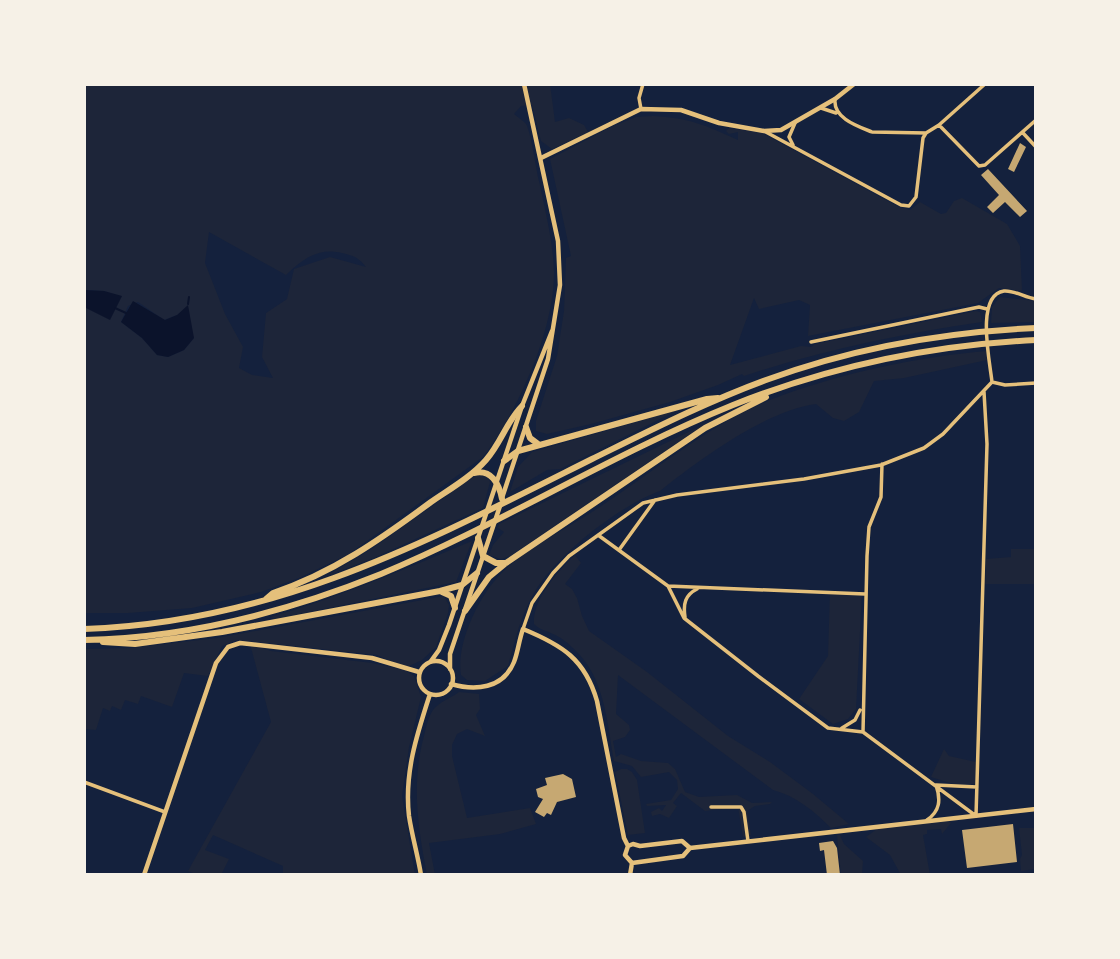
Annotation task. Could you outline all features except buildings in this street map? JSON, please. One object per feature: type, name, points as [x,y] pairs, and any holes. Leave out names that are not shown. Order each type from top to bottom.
[{"type":"highway","points":[[84,629],[177,620],[261,602],[302,590],[391,557],[723,397],[777,376],[851,354],[914,340],[1036,328]]},
{"type":"highway","points":[[88,640],[156,635],[222,624],[347,587],[461,537],[689,425],[786,385],[877,360],[978,344],[1036,340]]},
{"type":"highway","points":[[465,611],[489,578],[506,563],[705,428],[786,385]]},
{"type":"highway","points":[[503,461],[518,451],[707,399],[723,397]]},
{"type":"highway","points":[[261,602],[274,593],[343,563],[472,473],[497,446],[514,414],[522,407]]},
{"type":"highway","points":[[526,427],[530,438],[540,445]]},
{"type":"highway","points":[[472,473],[481,471],[490,475],[499,487],[502,499]]},
{"type":"highway","points":[[478,538],[483,556],[496,563],[506,563]]},
{"type":"highway","points":[[88,640],[113,644],[180,638],[270,624],[440,591],[462,585],[477,573]]},
{"type":"highway","points":[[440,591],[451,596],[455,608]]},
{"type":"street","points":[[478,538],[499,487],[518,451],[526,427],[548,359],[560,285],[560,264],[541,158],[524,84]]},
{"type":"street","points":[[641,109],[639,98],[643,84]]},
{"type":"street","points":[[541,158],[641,109],[681,110],[719,123],[764,131],[781,130],[821,108],[854,84]]},
{"type":"street","points":[[764,131],[901,205],[909,206],[916,198],[923,138],[926,133],[939,125],[985,84]]},
{"type":"street","points":[[835,99],[838,114]]},
{"type":"street","points":[[821,108],[872,132],[926,133]]},
{"type":"street","points":[[939,125],[979,166],[985,165],[1036,120]]},
{"type":"street","points":[[795,123],[789,137],[796,149]]},
{"type":"street","points":[[1023,132],[1036,147]]},
{"type":"street","points":[[451,684],[477,689],[498,681],[507,674],[514,662],[532,603],[553,573],[569,556],[631,510],[656,499],[804,479],[882,464],[924,448],[943,434],[992,382],[987,309],[990,300],[997,293],[1010,291],[1036,299]]},
{"type":"street","points":[[811,342],[979,307],[987,309]]},
{"type":"street","points":[[499,487],[503,461],[555,324]]},
{"type":"street","points":[[992,382],[1005,385],[1036,383]]},
{"type":"street","points":[[976,816],[987,444],[984,392]]},
{"type":"street","points":[[863,732],[869,527],[881,497],[882,464]]},
{"type":"street","points":[[451,684],[440,694],[430,694],[421,685],[419,673],[439,650],[462,585],[502,499]]},
{"type":"street","points":[[619,550],[656,499]]},
{"type":"street","points":[[598,534],[668,586],[686,620],[828,728],[863,732],[976,816]]},
{"type":"street","points":[[451,684],[449,659],[483,556]]},
{"type":"street","points":[[668,586],[865,594]]},
{"type":"street","points":[[686,620],[685,600],[699,588]]},
{"type":"street","points":[[523,629],[567,652],[582,665],[592,682],[624,838],[628,846],[625,855],[632,863]]},
{"type":"street","points":[[144,875],[216,663],[228,647],[240,643],[373,658],[419,673]]},
{"type":"street","points":[[431,661],[445,664],[450,669]]},
{"type":"street","points":[[421,875],[409,817],[408,789],[413,746],[430,694]]},
{"type":"street","points":[[834,729],[843,728],[855,720],[862,705]]},
{"type":"street","points":[[84,782],[165,813]]},
{"type":"street","points":[[936,785],[977,787]]},
{"type":"street","points":[[922,822],[934,815],[938,809],[940,798],[936,785]]},
{"type":"street","points":[[711,807],[741,807],[748,841]]},
{"type":"street","points":[[632,863],[683,856],[690,848],[1036,808]]},
{"type":"street","points":[[628,846],[682,841],[690,848]]},
{"type":"street","points":[[640,846],[644,853],[640,861]]},
{"type":"street","points":[[630,875],[632,863]]},
{"type":"shaded area","points":[[84,84],[550,84],[555,122],[569,118],[584,125],[588,132],[552,149],[541,141],[532,105],[521,106],[514,114],[526,124],[532,142],[552,248],[553,294],[532,368],[509,417],[483,457],[349,554],[299,578],[261,592],[192,608],[84,613],[84,307],[122,297],[104,291],[84,290]],"holes":[[[209,232],[286,275],[305,259],[326,252],[353,256],[366,267],[330,257],[294,269],[287,299],[266,313],[262,357],[273,378],[252,375],[239,368],[243,347],[225,314],[205,263]],[[138,302],[164,320],[177,315],[194,338],[184,350],[168,357],[157,355],[142,338],[121,322],[128,306]]]},
{"type":"shaded area","points":[[653,116],[697,123],[738,140],[738,132],[729,134],[726,131],[729,128],[762,133],[897,206],[910,210],[920,202],[941,214],[946,213],[954,201],[962,198],[1007,224],[1020,246],[1022,291],[999,288],[978,303],[808,336],[810,305],[799,300],[759,309],[754,298],[730,365],[801,346],[811,347],[976,311],[980,312],[982,322],[832,351],[744,376],[742,374],[670,402],[591,424],[547,434],[536,431],[536,421],[557,356],[564,311],[566,258],[571,256],[550,159],[611,127],[636,117]]},
{"type":"shaded area","points":[[84,290],[104,291],[122,296],[110,320],[84,307]]},
{"type":"shaded area","points":[[1000,297],[1036,301],[1036,322],[991,323],[992,307]]},
{"type":"shaded area","points":[[133,301],[165,320],[177,315],[188,305],[194,338],[184,350],[168,357],[157,355],[142,338],[121,322]]},
{"type":"shaded area","points":[[986,351],[987,360],[904,378],[874,381],[859,412],[844,421],[833,418],[816,404],[776,416],[734,438],[660,491],[608,520],[571,549],[543,580],[528,603],[508,666],[485,681],[467,680],[461,675],[462,650],[470,624],[482,598],[505,569],[705,435],[756,406],[832,379],[909,361]]},
{"type":"shaded area","points":[[678,410],[560,469],[547,470],[510,492],[518,467],[532,452]]},
{"type":"shaded area","points":[[705,424],[510,556],[501,559],[489,555],[493,545],[504,532],[498,528],[499,524]]},
{"type":"shaded area","points":[[476,475],[488,477],[490,482],[483,508],[374,558],[324,577],[370,550]]},
{"type":"shaded area","points":[[472,541],[456,582],[275,619],[270,617],[347,592]]},
{"type":"shaded area","points":[[1011,549],[1036,549],[1036,584],[985,584],[986,559],[1011,557]]},
{"type":"shaded area","points":[[575,555],[581,563],[565,584],[577,598],[589,631],[647,672],[728,736],[770,762],[849,824],[831,828],[804,805],[773,790],[618,675],[616,714],[629,725],[630,730],[625,737],[613,741],[616,757],[621,754],[641,761],[668,763],[675,769],[685,792],[699,797],[737,795],[752,803],[772,802],[747,811],[751,835],[743,837],[738,807],[705,811],[681,793],[673,803],[677,806],[669,818],[660,814],[652,816],[651,812],[659,808],[662,811],[666,805],[646,804],[671,800],[678,789],[677,780],[669,772],[641,777],[632,766],[614,761],[603,702],[593,674],[568,643],[534,624],[534,615],[542,596]]},
{"type":"shaded area","points":[[830,592],[862,593],[856,709],[848,719],[833,724],[799,699],[828,656]]},
{"type":"shaded area","points":[[444,596],[449,605],[448,613],[436,647],[422,660],[405,668],[377,655],[237,640],[222,646],[208,676],[184,673],[172,707],[141,696],[138,704],[125,700],[121,710],[112,706],[110,711],[103,708],[96,730],[84,729],[84,649],[130,648],[217,638]]},
{"type":"shaded area","points":[[250,644],[271,651],[372,663],[405,670],[414,676],[421,697],[409,747],[402,796],[415,875],[283,875],[283,866],[213,835],[205,850],[229,859],[221,875],[197,875],[188,871],[271,722]]},
{"type":"shaded area","points":[[459,692],[479,694],[480,709],[476,715],[485,736],[467,729],[457,734],[452,745],[452,756],[467,818],[530,808],[536,824],[500,834],[429,843],[435,875],[427,875],[417,806],[420,754],[433,710]]},
{"type":"shaded area","points":[[944,749],[949,756],[976,762],[975,784],[953,784],[931,777]]},
{"type":"shaded area","points":[[621,769],[632,772],[637,780],[645,833],[628,835],[615,772]]},
{"type":"shaded area","points":[[950,821],[942,834],[941,829],[927,830],[927,834],[923,835],[930,875],[901,875],[890,855],[866,837],[877,829]]},
{"type":"shaded area","points":[[1019,828],[1036,828],[1036,869],[1021,871]]},
{"type":"shaded area","points":[[837,835],[840,835],[844,844],[863,861],[862,875],[841,875]]},
{"type":"waterway","points":[[188,304],[189,297]]},
{"type":"waterway","points":[[115,308],[126,313]]}]
